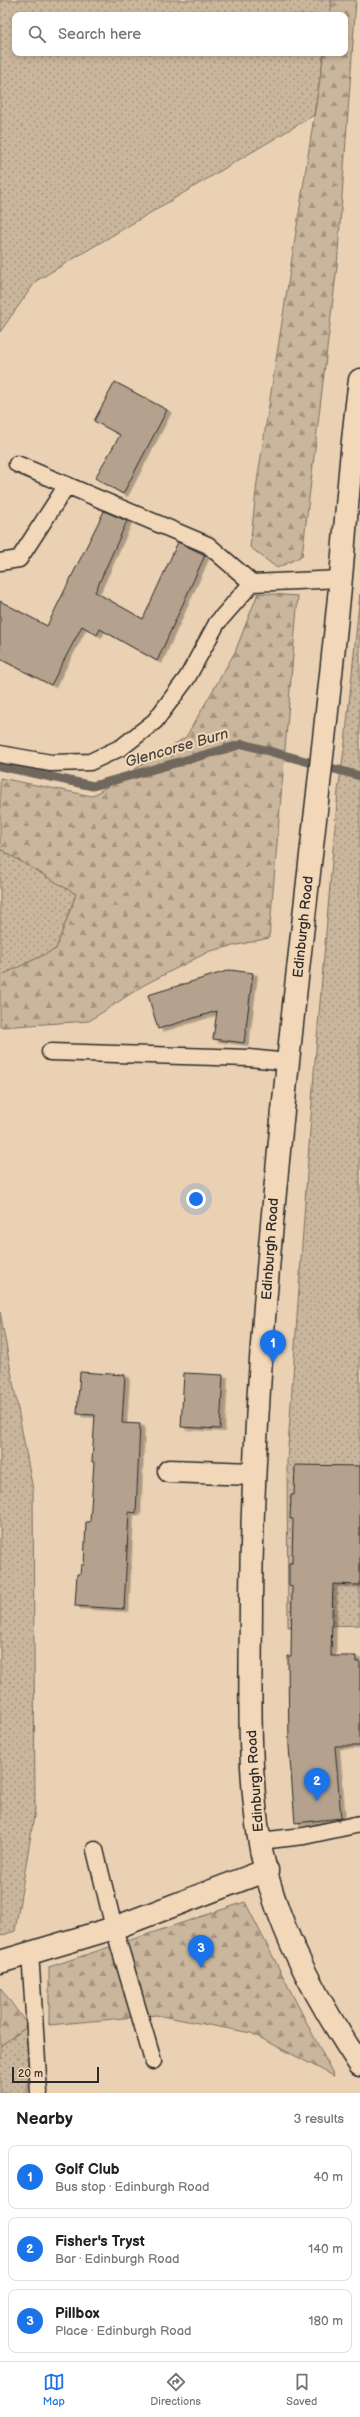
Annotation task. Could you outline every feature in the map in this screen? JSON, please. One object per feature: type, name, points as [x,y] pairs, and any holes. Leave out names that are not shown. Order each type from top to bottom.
[{"type":"main road","name":"Edinburgh Road","points":[[360,380],[341,579],[273,1199],[253,1474],[250,1697],[252,1779],[260,1841],[267,1870],[300,1963],[360,2065]]},
{"type":"main road","points":[[169,1471],[253,1474]]},
{"type":"main road","points":[[0,1962],[114,1928],[267,1870]]},
{"type":"lane","points":[[17,464],[208,545],[252,583],[341,579]]},
{"type":"lane","points":[[0,562],[19,559],[67,485]]},
{"type":"lane","points":[[0,754],[52,763],[90,762],[122,747],[155,721],[187,678],[217,623],[252,583]]},
{"type":"lane","points":[[50,1052],[249,1058],[288,1062]]},
{"type":"lane","points":[[260,1841],[304,1836],[360,1824]]},
{"type":"lane","points":[[95,1850],[114,1928],[154,2061]]},
{"type":"lane","points":[[30,1952],[39,2093]]},
{"type":"green space","points":[[0,0],[332,0],[330,12],[12,12],[12,56],[324,56],[314,115],[36,281],[0,332]]},
{"type":"green space","points":[[332,0],[356,0],[337,266],[302,556],[277,568],[250,547],[257,482],[324,56],[348,56],[348,12],[330,12]]},
{"type":"green space","points":[[258,593],[298,596],[269,938],[210,951],[144,985],[89,1021],[0,1027],[0,976],[56,949],[76,894],[0,849],[0,778],[92,796],[186,737],[235,652]]},
{"type":"green space","points":[[360,594],[360,1625],[288,1627],[287,1461],[314,1073],[338,791],[345,743]]},
{"type":"green space","points":[[0,849],[76,894],[56,949],[0,976]]},
{"type":"green space","points":[[0,1312],[33,1490],[35,1810],[15,1931],[0,1936]]},
{"type":"green space","points":[[245,1902],[334,2076],[251,2033],[156,2015],[49,2025],[49,1967]]},
{"type":"green space","points":[[0,1987],[28,2026],[0,2046]]},
{"type":"green space","points":[[28,2026],[28,2093],[0,2093],[0,2046]]},
{"type":"building","points":[[115,382],[167,410],[123,494],[95,478],[120,435],[94,421]]},
{"type":"building","points":[[104,511],[127,521],[95,592],[143,619],[178,542],[205,555],[157,661],[100,629],[97,635],[82,626],[51,685],[0,659],[0,601],[47,626]]},
{"type":"building","points":[[230,970],[253,973],[244,1043],[213,1039],[217,1011],[158,1029],[148,995]]},
{"type":"building","points":[[80,1372],[125,1375],[122,1423],[140,1424],[136,1513],[129,1512],[124,1609],[75,1606],[77,1574],[80,1574],[81,1565],[84,1565],[86,1522],[90,1522],[94,1462],[92,1462],[95,1415],[77,1414]]},
{"type":"building","points":[[184,1373],[223,1375],[220,1429],[181,1427]]},
{"type":"building","points":[[295,1465],[360,1466],[360,1585],[333,1584],[331,1656],[356,1656],[356,1662],[360,1662],[360,1746],[335,1746],[341,1818],[295,1823],[289,1747],[288,1656],[291,1656],[292,1586],[289,1585],[289,1563],[292,1563],[293,1519],[290,1519],[291,1495],[294,1495]]},
{"type":"waterway","name":"Glencorse Burn","points":[[0,766],[93,786],[243,744],[360,776]]},
{"type":"place","name":"Golf Club","points":[[273,1363]]},
{"type":"place","name":"Fisher's Tryst","points":[[317,1801]]},
{"type":"place","name":"Pillbox","points":[[201,1968]]}]
